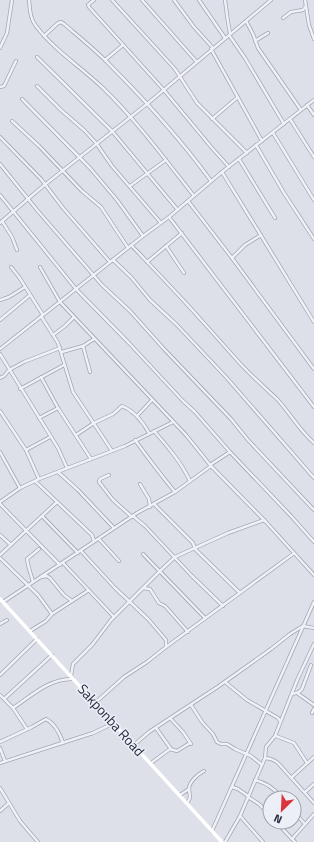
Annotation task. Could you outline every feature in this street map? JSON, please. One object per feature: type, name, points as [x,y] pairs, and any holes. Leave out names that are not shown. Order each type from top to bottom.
[{"type":"main road","name":"Sakponba Road","points":[[0,599],[212,831],[224,842]]},
{"type":"street","points":[[0,48],[8,31],[12,0]]},
{"type":"street","points":[[29,0],[31,18],[44,36],[102,88],[130,116],[194,196]]},
{"type":"street","points":[[94,0],[88,5],[88,7],[163,89],[229,167]]},
{"type":"street","points":[[112,0],[180,75],[185,86],[197,103],[212,120],[247,153]]},
{"type":"street","points":[[142,0],[196,62]]},
{"type":"street","points":[[174,0],[212,48],[262,141]]},
{"type":"street","points":[[199,0],[225,38]]},
{"type":"street","points":[[225,0],[230,34],[284,124]]},
{"type":"street","points":[[17,250],[12,237],[1,222],[45,184],[147,104],[163,89],[246,21],[267,1],[271,0]]},
{"type":"street","points":[[305,0],[314,39]]},
{"type":"street","points":[[283,18],[291,12],[303,10],[306,7]]},
{"type":"street","points":[[246,21],[258,48],[301,110]]},
{"type":"street","points":[[44,36],[58,23],[62,23],[105,60],[147,104],[186,149],[211,181]]},
{"type":"street","points":[[255,41],[268,33]]},
{"type":"street","points":[[105,60],[124,45]]},
{"type":"street","points":[[37,57],[112,131],[177,209]]},
{"type":"street","points":[[0,87],[4,86],[16,61]]},
{"type":"street","points":[[37,86],[96,143],[112,166],[161,223]]},
{"type":"street","points":[[212,120],[238,97]]},
{"type":"street","points":[[22,99],[90,168],[117,200],[143,236]]},
{"type":"street","points":[[0,349],[161,223],[222,172],[314,100]]},
{"type":"street","points":[[307,106],[314,115]]},
{"type":"street","points":[[290,119],[314,157]]},
{"type":"street","points":[[12,121],[63,170],[82,191],[101,207],[128,248]]},
{"type":"street","points":[[273,133],[314,200]]},
{"type":"street","points":[[0,137],[45,184],[63,208],[112,261],[131,277],[150,300],[176,324],[221,372],[314,478]]},
{"type":"street","points":[[256,145],[284,193],[314,239]]},
{"type":"street","points":[[239,159],[275,218]]},
{"type":"street","points":[[130,186],[166,160]]},
{"type":"street","points":[[0,164],[37,210],[94,275],[231,419],[248,440],[314,510]]},
{"type":"street","points":[[222,172],[314,322]]},
{"type":"street","points":[[0,195],[12,212],[76,289],[195,412],[258,483],[291,516],[314,542]]},
{"type":"street","points":[[188,201],[314,369]]},
{"type":"street","points":[[169,216],[314,408]]},
{"type":"street","points":[[147,262],[182,233]]},
{"type":"street","points":[[232,258],[251,240],[261,235]]},
{"type":"street","points":[[131,245],[188,304],[199,319],[236,359],[277,400],[306,436],[314,443]]},
{"type":"street","points":[[166,246],[184,273]]},
{"type":"street","points":[[11,267],[19,276],[62,352],[64,365],[73,392],[112,451]]},
{"type":"street","points":[[40,267],[60,302],[314,575]]},
{"type":"street","points":[[0,300],[9,297],[25,287]]},
{"type":"street","points":[[0,320],[30,295]]},
{"type":"street","points":[[53,335],[74,317]]},
{"type":"street","points":[[62,352],[83,346],[94,339]]},
{"type":"street","points":[[83,346],[90,372]]},
{"type":"street","points":[[0,378],[9,370],[33,358],[60,348]]},
{"type":"street","points":[[0,354],[20,389],[58,448],[67,468]]},
{"type":"street","points":[[20,389],[64,365]]},
{"type":"street","points":[[41,377],[58,408],[91,459]]},
{"type":"street","points":[[137,416],[152,400]]},
{"type":"street","points":[[76,435],[94,423],[113,414],[122,406],[137,416],[149,433]]},
{"type":"street","points":[[39,418],[58,408]]},
{"type":"street","points":[[0,411],[26,450],[39,479]]},
{"type":"street","points":[[114,617],[89,590],[26,531],[0,503],[20,488],[39,479],[112,451],[173,422]]},
{"type":"street","points":[[154,431],[178,459],[190,481]]},
{"type":"street","points":[[26,450],[50,437]]},
{"type":"street","points":[[135,440],[151,460],[161,476],[175,492]]},
{"type":"street","points":[[0,452],[20,488]]},
{"type":"street","points":[[3,602],[114,528],[175,492],[230,452]]},
{"type":"street","points":[[58,472],[78,490],[114,528]]},
{"type":"street","points":[[109,475],[99,482],[113,500],[145,526],[192,576],[223,606]]},
{"type":"street","points":[[35,481],[92,535],[94,542]]},
{"type":"street","points":[[140,484],[149,499],[150,507]]},
{"type":"street","points":[[52,614],[38,595],[0,557],[58,502]]},
{"type":"street","points":[[154,504],[193,543],[195,549],[240,594]]},
{"type":"street","points":[[42,516],[130,602],[163,637],[167,642],[166,647]]},
{"type":"street","points":[[64,667],[72,666],[114,617],[175,557],[228,533],[264,520]]},
{"type":"street","points":[[0,535],[11,545]]},
{"type":"street","points":[[99,539],[119,560]]},
{"type":"street","points":[[33,582],[29,572],[27,559],[40,549]]},
{"type":"street","points":[[143,554],[205,618]]},
{"type":"street","points":[[95,702],[124,677],[147,662],[293,554]]},
{"type":"street","points":[[40,577],[47,576],[50,578],[64,595],[72,601]]},
{"type":"street","points":[[143,588],[150,589],[159,603],[165,606],[188,632]]},
{"type":"street","points":[[30,631],[46,621],[52,614],[89,590]]},
{"type":"street","points":[[212,831],[314,602]]},
{"type":"street","points":[[309,613],[314,614]]},
{"type":"street","points":[[0,624],[7,620]]},
{"type":"street","points":[[134,745],[170,718],[225,682],[290,634],[303,626],[314,628]]},
{"type":"street","points":[[0,675],[37,639]]},
{"type":"street","points":[[224,842],[240,816],[265,758],[266,747],[275,736],[314,644]]},
{"type":"street","points":[[4,699],[52,655]]},
{"type":"street","points":[[292,695],[302,689],[311,665]]},
{"type":"street","points":[[13,708],[58,680],[73,678],[72,666]]},
{"type":"street","points":[[225,682],[247,700],[278,718],[281,722]]},
{"type":"street","points":[[296,693],[303,696],[314,705]]},
{"type":"street","points":[[0,695],[13,708],[27,729]]},
{"type":"street","points":[[191,705],[202,722],[213,734],[217,742],[227,744],[256,759],[262,765]]},
{"type":"street","points":[[312,713],[314,709]]},
{"type":"street","points":[[156,728],[171,749],[175,752],[191,744],[183,732],[170,718]]},
{"type":"street","points":[[0,742],[44,720],[48,720],[58,732],[63,743]]},
{"type":"street","points":[[0,763],[99,731],[114,723]]},
{"type":"street","points":[[275,736],[294,743],[308,763]]},
{"type":"street","points":[[0,748],[5,761]]},
{"type":"street","points":[[151,763],[163,753],[171,749]]},
{"type":"street","points":[[291,778],[314,757]]},
{"type":"street","points":[[265,758],[277,762],[314,803]]},
{"type":"street","points":[[180,796],[189,789],[193,780],[204,770]]},
{"type":"street","points":[[256,780],[267,784],[275,790]]},
{"type":"street","points":[[305,792],[314,784]]},
{"type":"street","points":[[0,788],[20,821],[38,842]]},
{"type":"street","points":[[232,788],[238,789],[262,807]]},
{"type":"street","points":[[187,803],[190,798],[189,789]]},
{"type":"street","points":[[0,810],[9,803]]},
{"type":"street","points":[[292,839],[314,814]]},
{"type":"street","points":[[240,816],[263,842]]},
{"type":"street","points":[[302,821],[305,824]]},
{"type":"street","points":[[284,830],[295,842]]}]
